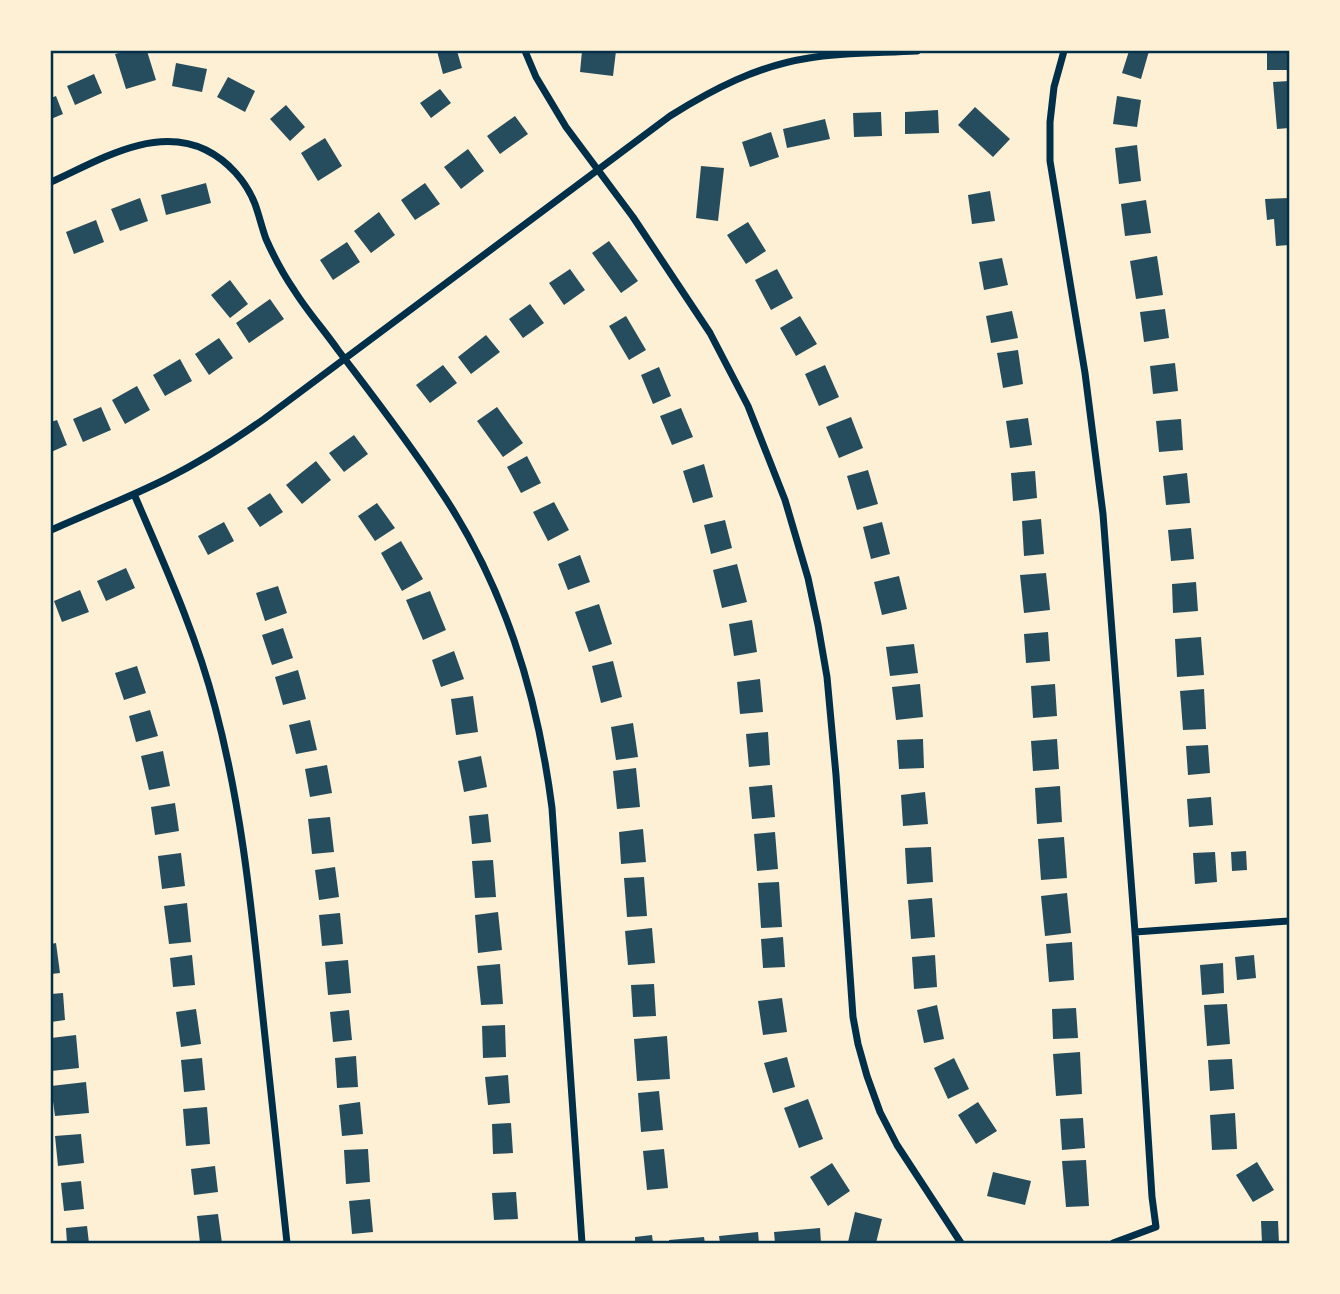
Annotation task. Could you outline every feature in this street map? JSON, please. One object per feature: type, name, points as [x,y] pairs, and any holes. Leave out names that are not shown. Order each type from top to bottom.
[{"type":"street","points":[[525,51],[550,102],[566,127],[653,246],[710,333],[748,406],[785,500],[808,578],[827,677],[853,1017],[858,1044],[876,1100],[897,1145],[961,1243]]},
{"type":"street","points":[[51,530],[169,478],[227,445],[689,104],[735,79],[777,65],[809,58],[917,51]]},
{"type":"street","points":[[1064,51],[1054,87],[1050,122],[1050,161],[1086,373],[1103,514],[1156,1227],[1112,1243]]},
{"type":"street","points":[[51,182],[130,148],[149,143],[185,143],[223,160],[250,193],[275,259],[295,292],[439,488],[471,540],[504,612],[524,667],[545,760],[552,808],[582,1243]]},
{"type":"street","points":[[134,494],[163,558],[191,631],[215,706],[237,799],[248,874],[287,1243]]},
{"type":"street","points":[[1135,932],[1289,921]]},
{"type":"building","points":[[147,51],[156,80],[126,89],[115,54]]},
{"type":"building","points":[[437,51],[457,51],[462,68],[443,74]]},
{"type":"building","points":[[582,51],[616,51],[613,76],[580,72]]},
{"type":"building","points":[[1129,51],[1149,51],[1141,79],[1122,73]]},
{"type":"building","points":[[1267,51],[1289,51],[1289,70],[1267,70]]},
{"type":"building","points":[[176,63],[207,69],[202,92],[172,86]]},
{"type":"building","points":[[94,74],[102,93],[75,105],[67,86]]},
{"type":"building","points":[[228,77],[255,91],[245,112],[217,97]]},
{"type":"building","points":[[1289,81],[1289,128],[1277,129],[1273,82]]},
{"type":"building","points":[[440,89],[451,103],[431,118],[420,103]]},
{"type":"building","points":[[56,96],[63,114],[51,119],[51,98]]},
{"type":"building","points":[[1117,96],[1141,100],[1137,127],[1113,124]]},
{"type":"building","points":[[286,105],[305,127],[290,141],[270,119]]},
{"type":"building","points":[[975,107],[1010,139],[993,157],[958,125]]},
{"type":"building","points":[[938,110],[939,133],[905,134],[905,112]]},
{"type":"building","points":[[881,112],[882,136],[854,137],[853,113]]},
{"type":"building","points":[[515,116],[528,134],[500,154],[487,136]]},
{"type":"building","points":[[825,119],[830,139],[787,148],[783,129]]},
{"type":"building","points":[[771,132],[779,157],[750,167],[742,142]]},
{"type":"building","points":[[325,138],[342,166],[318,181],[301,153]]},
{"type":"building","points":[[1137,145],[1141,181],[1119,184],[1115,148]]},
{"type":"building","points":[[468,149],[484,171],[461,189],[444,167]]},
{"type":"building","points":[[701,166],[724,168],[718,221],[696,218]]},
{"type":"building","points":[[206,183],[211,203],[166,215],[161,195]]},
{"type":"building","points":[[425,183],[440,204],[415,220],[401,200]]},
{"type":"building","points":[[990,191],[995,221],[972,224],[968,195]]},
{"type":"building","points":[[140,198],[148,221],[120,231],[111,209]]},
{"type":"building","points":[[1289,198],[1289,245],[1276,246],[1274,219],[1267,220],[1265,199]]},
{"type":"building","points":[[1146,200],[1151,233],[1125,236],[1121,204]]},
{"type":"building","points":[[379,212],[395,235],[371,253],[354,231]]},
{"type":"building","points":[[96,220],[104,242],[74,254],[66,232]]},
{"type":"building","points":[[748,222],[766,251],[746,264],[727,235]]},
{"type":"building","points":[[609,241],[638,281],[621,293],[592,253]]},
{"type":"building","points":[[347,242],[360,262],[333,280],[320,260]]},
{"type":"building","points":[[1157,256],[1163,295],[1136,299],[1130,261]]},
{"type":"building","points":[[1002,258],[1008,285],[984,290],[979,262]]},
{"type":"building","points":[[570,269],[585,290],[564,305],[549,283]]},
{"type":"building","points":[[777,269],[793,298],[771,310],[755,280]]},
{"type":"building","points":[[230,280],[248,304],[230,318],[211,295]]},
{"type":"building","points":[[270,299],[284,319],[249,343],[236,323]]},
{"type":"building","points":[[530,304],[544,323],[523,338],[509,319]]},
{"type":"building","points":[[1165,309],[1169,338],[1144,342],[1140,312]]},
{"type":"building","points":[[1012,311],[1018,338],[991,343],[986,316]]},
{"type":"building","points":[[626,316],[646,350],[629,360],[609,326]]},
{"type":"building","points":[[800,316],[817,344],[796,356],[780,328]]},
{"type":"building","points":[[486,335],[500,352],[471,374],[458,357]]},
{"type":"building","points":[[219,338],[233,358],[209,375],[195,354]]},
{"type":"building","points":[[1018,350],[1023,384],[1003,388],[997,353]]},
{"type":"building","points":[[180,359],[192,381],[165,396],[153,375]]},
{"type":"building","points":[[1175,363],[1178,391],[1153,394],[1150,366]]},
{"type":"building","points":[[443,365],[457,383],[430,403],[416,385]]},
{"type":"building","points":[[825,365],[839,397],[819,406],[805,374]]},
{"type":"building","points":[[659,367],[671,396],[653,404],[641,375]]},
{"type":"building","points":[[137,386],[150,410],[125,424],[112,400]]},
{"type":"building","points":[[101,407],[111,430],[83,442],[73,419]]},
{"type":"building","points":[[497,407],[523,443],[503,457],[477,421]]},
{"type":"building","points":[[681,408],[693,437],[672,445],[660,416]]},
{"type":"building","points":[[851,417],[863,448],[839,458],[826,427]]},
{"type":"building","points":[[1028,418],[1032,445],[1010,448],[1006,421]]},
{"type":"building","points":[[1181,419],[1183,450],[1159,452],[1156,421]]},
{"type":"building","points":[[57,420],[67,445],[51,452],[51,422]]},
{"type":"building","points":[[354,435],[368,454],[344,472],[329,453]]},
{"type":"building","points":[[527,456],[541,483],[521,493],[507,467]]},
{"type":"building","points":[[316,461],[331,480],[302,504],[286,485]]},
{"type":"building","points":[[704,464],[713,497],[693,503],[683,471]]},
{"type":"building","points":[[868,470],[878,504],[857,510],[847,476]]},
{"type":"building","points":[[1035,471],[1037,498],[1013,501],[1011,473]]},
{"type":"building","points":[[1187,473],[1190,503],[1166,505],[1163,476]]},
{"type":"building","points":[[270,493],[283,512],[260,527],[247,508]]},
{"type":"building","points":[[554,502],[569,530],[548,541],[533,512]]},
{"type":"building","points":[[377,503],[395,528],[375,541],[358,516]]},
{"type":"building","points":[[1041,519],[1044,554],[1024,556],[1022,521]]},
{"type":"building","points":[[725,520],[732,548],[711,554],[704,525]]},
{"type":"building","points":[[224,522],[234,541],[208,555],[198,536]]},
{"type":"building","points":[[882,522],[890,554],[871,559],[863,527]]},
{"type":"building","points":[[1191,528],[1194,559],[1171,561],[1168,530]]},
{"type":"building","points":[[401,541],[423,579],[402,591],[381,553]]},
{"type":"building","points":[[580,555],[590,582],[568,590],[558,564]]},
{"type":"building","points":[[737,564],[747,602],[722,608],[713,570]]},
{"type":"building","points":[[126,568],[135,588],[106,601],[97,581]]},
{"type":"building","points":[[1046,573],[1050,610],[1024,613],[1020,575]]},
{"type":"building","points":[[899,576],[907,609],[882,615],[874,582]]},
{"type":"building","points":[[1196,582],[1198,611],[1173,613],[1172,584]]},
{"type":"building","points":[[278,586],[287,613],[265,621],[256,593]]},
{"type":"building","points":[[80,590],[89,612],[62,622],[54,601]]},
{"type":"building","points":[[430,591],[446,630],[423,640],[406,600]]},
{"type":"building","points":[[599,604],[612,644],[589,652],[575,612]]},
{"type":"building","points":[[752,620],[757,652],[734,656],[729,624]]},
{"type":"building","points":[[283,628],[293,658],[272,665],[262,635]]},
{"type":"building","points":[[1048,632],[1050,661],[1026,663],[1024,634]]},
{"type":"building","points":[[1201,637],[1204,675],[1177,677],[1175,639]]},
{"type":"building","points":[[914,644],[918,673],[890,676],[886,647]]},
{"type":"building","points":[[454,651],[464,679],[441,687],[432,660]]},
{"type":"building","points":[[613,661],[622,697],[601,703],[592,666]]},
{"type":"building","points":[[137,666],[146,693],[124,700],[115,673]]},
{"type":"building","points":[[298,670],[306,699],[283,705],[275,677]]},
{"type":"building","points":[[760,679],[763,712],[740,714],[737,682]]},
{"type":"building","points":[[920,684],[923,717],[896,720],[892,687]]},
{"type":"building","points":[[1055,684],[1057,716],[1033,718],[1031,686]]},
{"type":"building","points":[[1204,689],[1206,729],[1183,730],[1180,691]]},
{"type":"building","points":[[473,696],[478,732],[456,735],[451,699]]},
{"type":"building","points":[[150,710],[158,736],[136,742],[129,716]]},
{"type":"building","points":[[310,720],[317,750],[296,754],[289,725]]},
{"type":"building","points":[[633,723],[638,757],[616,760],[611,727]]},
{"type":"building","points":[[768,732],[770,765],[749,767],[746,734]]},
{"type":"building","points":[[923,739],[924,768],[899,769],[897,740]]},
{"type":"building","points":[[1057,739],[1059,769],[1033,771],[1031,741]]},
{"type":"building","points":[[1208,745],[1210,773],[1188,775],[1186,746]]},
{"type":"building","points":[[163,751],[170,786],[149,790],[141,756]]},
{"type":"building","points":[[481,756],[487,787],[464,792],[458,761]]},
{"type":"building","points":[[327,765],[332,793],[310,797],[305,769]]},
{"type":"building","points":[[636,768],[640,807],[617,809],[613,771]]},
{"type":"building","points":[[772,785],[775,817],[752,819],[749,787]]},
{"type":"building","points":[[1060,786],[1062,822],[1037,824],[1035,788]]},
{"type":"building","points":[[925,792],[928,824],[903,826],[901,795]]},
{"type":"building","points":[[1211,797],[1213,825],[1189,827],[1187,799]]},
{"type":"building","points":[[175,803],[179,831],[155,835],[151,807]]},
{"type":"building","points":[[488,814],[491,842],[472,844],[469,816]]},
{"type":"building","points":[[330,817],[334,852],[312,854],[308,819]]},
{"type":"building","points":[[643,829],[646,862],[621,864],[619,832]]},
{"type":"building","points":[[775,832],[778,869],[757,871],[754,834]]},
{"type":"building","points":[[1064,837],[1067,878],[1041,880],[1038,839]]},
{"type":"building","points":[[931,847],[933,882],[907,884],[905,848]]},
{"type":"building","points":[[1246,851],[1247,870],[1232,871],[1231,852]]},
{"type":"building","points":[[1215,852],[1217,882],[1195,884],[1193,853]]},
{"type":"building","points":[[181,853],[185,886],[162,889],[158,856]]},
{"type":"building","points":[[493,860],[496,897],[475,898],[472,861]]},
{"type":"building","points":[[335,867],[339,897],[319,900],[315,870]]},
{"type":"building","points":[[644,877],[647,916],[627,917],[624,878]]},
{"type":"building","points":[[779,882],[782,927],[761,928],[758,883]]},
{"type":"building","points":[[1067,893],[1071,933],[1045,936],[1041,896]]},
{"type":"building","points":[[932,898],[935,937],[911,939],[908,900]]},
{"type":"building","points":[[187,903],[191,942],[169,944],[164,906]]},
{"type":"building","points":[[498,912],[502,950],[478,953],[475,915]]},
{"type":"building","points":[[340,913],[343,944],[322,946],[319,915]]},
{"type":"building","points":[[652,928],[655,963],[628,965],[625,931]]},
{"type":"building","points":[[783,937],[785,967],[763,968],[761,939]]},
{"type":"building","points":[[1072,942],[1074,980],[1049,982],[1046,944]]},
{"type":"building","points":[[56,943],[60,973],[51,974],[51,944]]},
{"type":"building","points":[[192,955],[195,985],[173,987],[170,958]]},
{"type":"building","points":[[935,955],[937,987],[914,989],[912,957]]},
{"type":"building","points":[[1254,955],[1256,978],[1237,980],[1235,957]]},
{"type":"building","points":[[348,960],[351,993],[328,995],[325,962]]},
{"type":"building","points":[[1223,963],[1224,993],[1202,995],[1200,965]]},
{"type":"building","points":[[500,964],[503,1004],[481,1005],[477,966]]},
{"type":"building","points":[[654,984],[656,1016],[633,1017],[631,985]]},
{"type":"building","points":[[63,993],[65,1020],[51,1022],[51,994]]},
{"type":"building","points":[[782,998],[787,1032],[763,1035],[758,1001]]},
{"type":"building","points":[[1227,1004],[1230,1044],[1207,1046],[1204,1005]]},
{"type":"building","points":[[937,1005],[944,1039],[924,1043],[917,1010]]},
{"type":"building","points":[[1076,1008],[1078,1038],[1053,1039],[1052,1009]]},
{"type":"building","points":[[196,1009],[201,1044],[181,1047],[176,1012]]},
{"type":"building","points":[[349,1010],[352,1040],[333,1042],[330,1012]]},
{"type":"building","points":[[505,1025],[506,1057],[483,1058],[482,1026]]},
{"type":"building","points":[[76,1035],[79,1068],[51,1071],[51,1038]]},
{"type":"building","points":[[667,1036],[670,1079],[637,1081],[634,1039]]},
{"type":"building","points":[[1080,1052],[1082,1094],[1056,1096],[1053,1054]]},
{"type":"building","points":[[356,1056],[358,1087],[337,1088],[335,1058]]},
{"type":"building","points":[[787,1057],[795,1087],[773,1093],[764,1063]]},
{"type":"building","points":[[202,1058],[205,1090],[184,1092],[181,1060]]},
{"type":"building","points":[[954,1058],[969,1089],[948,1099],[934,1068]]},
{"type":"building","points":[[1232,1059],[1234,1089],[1210,1091],[1208,1060]]},
{"type":"building","points":[[508,1075],[510,1103],[488,1105],[485,1077]]},
{"type":"building","points":[[86,1082],[89,1113],[55,1116],[51,1086]]},
{"type":"building","points":[[659,1091],[663,1130],[641,1132],[638,1093]]},
{"type":"building","points":[[808,1099],[823,1139],[799,1148],[784,1108]]},
{"type":"building","points":[[360,1102],[363,1134],[342,1136],[339,1105]]},
{"type":"building","points":[[978,1102],[997,1131],[976,1144],[958,1115]]},
{"type":"building","points":[[207,1107],[210,1144],[186,1146],[183,1109]]},
{"type":"building","points":[[1235,1113],[1237,1149],[1212,1150],[1210,1115]]},
{"type":"building","points":[[1083,1118],[1085,1148],[1062,1150],[1060,1119]]},
{"type":"building","points":[[511,1123],[513,1153],[493,1154],[492,1124]]},
{"type":"building","points":[[81,1134],[84,1163],[58,1166],[55,1136]]},
{"type":"building","points":[[368,1149],[370,1182],[346,1184],[344,1150]]},
{"type":"building","points":[[664,1149],[668,1188],[647,1190],[643,1151]]},
{"type":"building","points":[[1086,1160],[1089,1206],[1066,1207],[1062,1161]]},
{"type":"building","points":[[1257,1162],[1274,1190],[1253,1202],[1236,1175]]},
{"type":"building","points":[[832,1163],[850,1191],[828,1206],[810,1177]]},
{"type":"building","points":[[215,1166],[218,1192],[194,1195],[191,1169]]},
{"type":"building","points":[[993,1172],[1031,1181],[1025,1205],[987,1196]]},
{"type":"building","points":[[81,1181],[84,1209],[64,1211],[61,1183]]},
{"type":"building","points":[[516,1192],[518,1219],[494,1220],[492,1193]]},
{"type":"building","points":[[370,1199],[373,1232],[352,1234],[349,1201]]},
{"type":"building","points":[[855,1212],[882,1219],[876,1243],[848,1242]]},
{"type":"building","points":[[218,1214],[222,1243],[200,1243],[197,1216]]},
{"type":"building","points":[[1261,1221],[1278,1221],[1279,1243],[1262,1243]]},
{"type":"building","points":[[87,1226],[89,1243],[67,1243],[66,1228]]},
{"type":"building","points":[[820,1228],[821,1243],[775,1243],[774,1232]]},
{"type":"building","points":[[758,1232],[759,1243],[720,1243],[719,1236]]},
{"type":"building","points":[[652,1235],[653,1243],[635,1243],[635,1237]]},
{"type":"building","points":[[704,1237],[705,1243],[669,1243],[669,1240]]}]
